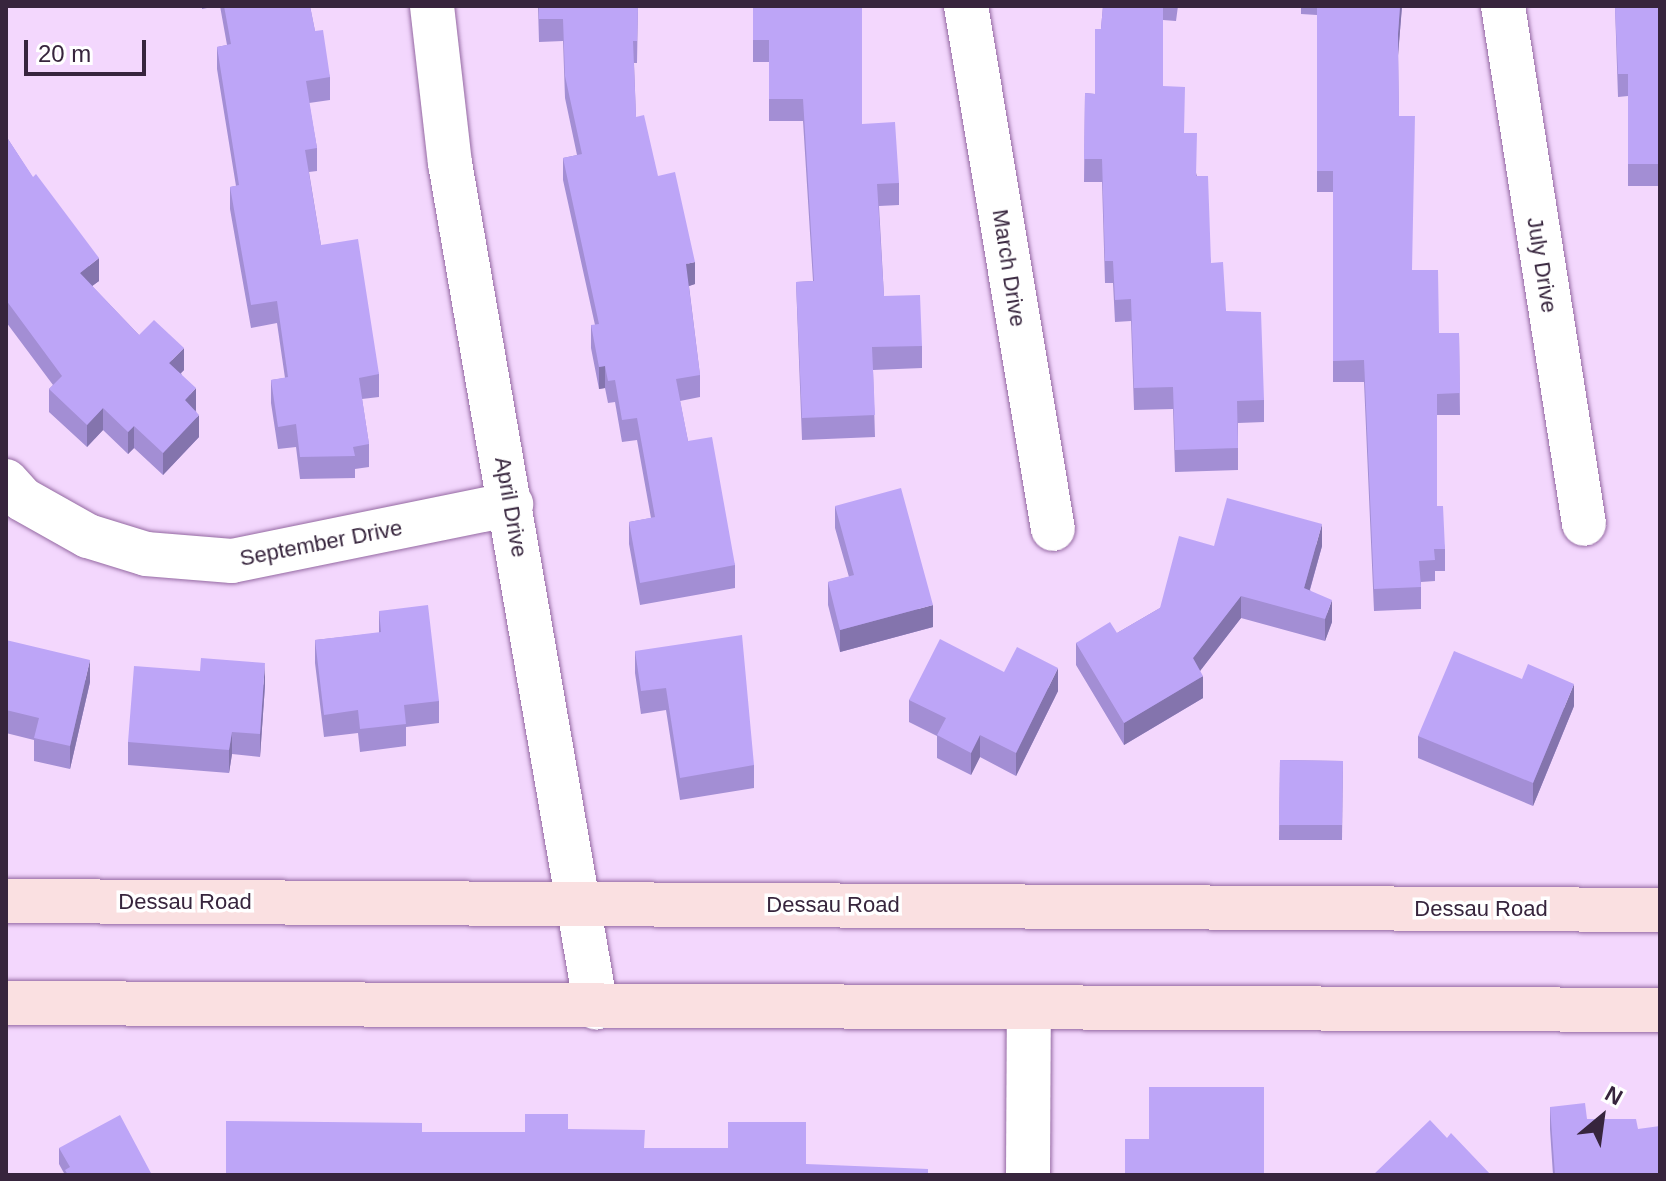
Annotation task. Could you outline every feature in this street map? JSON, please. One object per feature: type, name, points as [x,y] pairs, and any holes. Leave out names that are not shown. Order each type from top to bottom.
[{"type":"main road","name":"Dessau Road","points":[[6,901],[1660,910]]},
{"type":"main road","points":[[6,1003],[1660,1010]]},
{"type":"street","name":"April Drive","points":[[432,6],[450,163],[581,903],[596,1007]]},
{"type":"street","name":"March Drive","points":[[966,6],[1053,529]]},
{"type":"street","name":"July Drive","points":[[1503,6],[1584,524]]},
{"type":"street","name":"September Drive","points":[[6,481],[22,499],[88,536],[146,554],[232,561],[511,504]]},
{"type":"street","points":[[1028,1175],[1029,1007]]},
{"type":"building","points":[[224,6],[310,6],[315,31],[323,30],[330,77],[306,81],[317,148],[305,150],[321,245],[358,239],[379,374],[359,378],[369,444],[353,447],[355,456],[300,457],[296,424],[278,427],[271,380],[288,377],[277,301],[251,305],[230,187],[239,185],[217,47],[231,44]]},
{"type":"building","points":[[539,6],[638,6],[637,41],[633,41],[636,117],[644,115],[658,176],[675,172],[695,262],[686,264],[700,375],[676,379],[688,441],[712,437],[735,565],[640,583],[629,522],[655,517],[637,418],[622,420],[615,380],[608,381],[605,366],[599,367],[591,325],[599,324],[563,158],[582,154],[565,76],[563,19],[539,19]]},
{"type":"building","points":[[753,6],[862,6],[862,124],[895,122],[899,183],[877,184],[884,296],[920,295],[922,346],[872,347],[875,415],[802,418],[796,282],[814,281],[803,99],[769,99],[769,40],[753,40]]},
{"type":"building","points":[[1103,6],[1163,6],[1163,86],[1185,87],[1184,133],[1197,133],[1196,176],[1208,176],[1211,263],[1223,262],[1226,311],[1261,312],[1264,400],[1237,401],[1238,448],[1175,450],[1173,387],[1134,388],[1131,299],[1115,300],[1113,261],[1105,261],[1102,159],[1084,159],[1085,93],[1095,94],[1095,29],[1101,29]]},
{"type":"building","points":[[1317,6],[1400,6],[1399,116],[1415,116],[1412,270],[1438,270],[1439,333],[1459,333],[1460,393],[1437,394],[1437,506],[1443,506],[1445,549],[1434,549],[1435,560],[1419,561],[1421,587],[1374,589],[1364,360],[1333,361],[1333,171],[1317,171]]},
{"type":"building","points":[[1660,6],[1660,164],[1628,164],[1628,74],[1618,74],[1615,7]]},
{"type":"building","points":[[6,136],[33,177],[36,174],[99,258],[80,273],[139,335],[154,320],[184,348],[169,363],[196,388],[185,400],[199,415],[163,453],[134,426],[128,432],[103,408],[87,425],[49,389],[62,376],[6,300]]},
{"type":"building","points":[[901,488],[933,605],[840,630],[828,582],[854,575],[835,506]]},
{"type":"building","points":[[1227,498],[1322,524],[1304,588],[1332,600],[1325,619],[1241,596],[1193,658],[1203,676],[1124,723],[1076,643],[1110,622],[1117,633],[1160,608],[1179,536],[1214,546]]},
{"type":"building","points":[[428,605],[439,701],[404,705],[406,724],[360,729],[358,710],[324,715],[315,640],[381,632],[379,611]]},
{"type":"building","points":[[742,635],[754,765],[680,778],[666,688],[641,691],[635,651]]},
{"type":"building","points":[[940,639],[1004,672],[1017,647],[1058,668],[1016,753],[980,735],[971,753],[937,735],[946,718],[909,700]]},
{"type":"building","points":[[6,640],[90,660],[70,746],[34,738],[39,718],[6,710]]},
{"type":"building","points":[[1454,651],[1522,679],[1528,664],[1574,684],[1533,783],[1418,736]]},
{"type":"building","points":[[201,658],[265,663],[260,734],[232,732],[229,750],[128,742],[134,666],[200,671]]},
{"type":"building","points":[[1280,760],[1343,761],[1342,825],[1279,825]]},
{"type":"building","points":[[1149,1087],[1264,1087],[1264,1175],[1125,1175],[1125,1139],[1149,1139]]},
{"type":"building","points":[[1585,1103],[1587,1119],[1636,1119],[1638,1129],[1660,1126],[1660,1175],[1555,1175],[1550,1107]]},
{"type":"building","points":[[525,1114],[568,1114],[568,1129],[645,1130],[644,1148],[728,1148],[728,1122],[806,1122],[806,1164],[928,1169],[928,1175],[226,1175],[226,1121],[422,1123],[422,1132],[525,1132]]},
{"type":"building","points":[[120,1115],[152,1175],[68,1175],[65,1170],[70,1167],[59,1148]]},
{"type":"building","points":[[1430,1120],[1447,1138],[1451,1133],[1491,1175],[1373,1175]]}]
